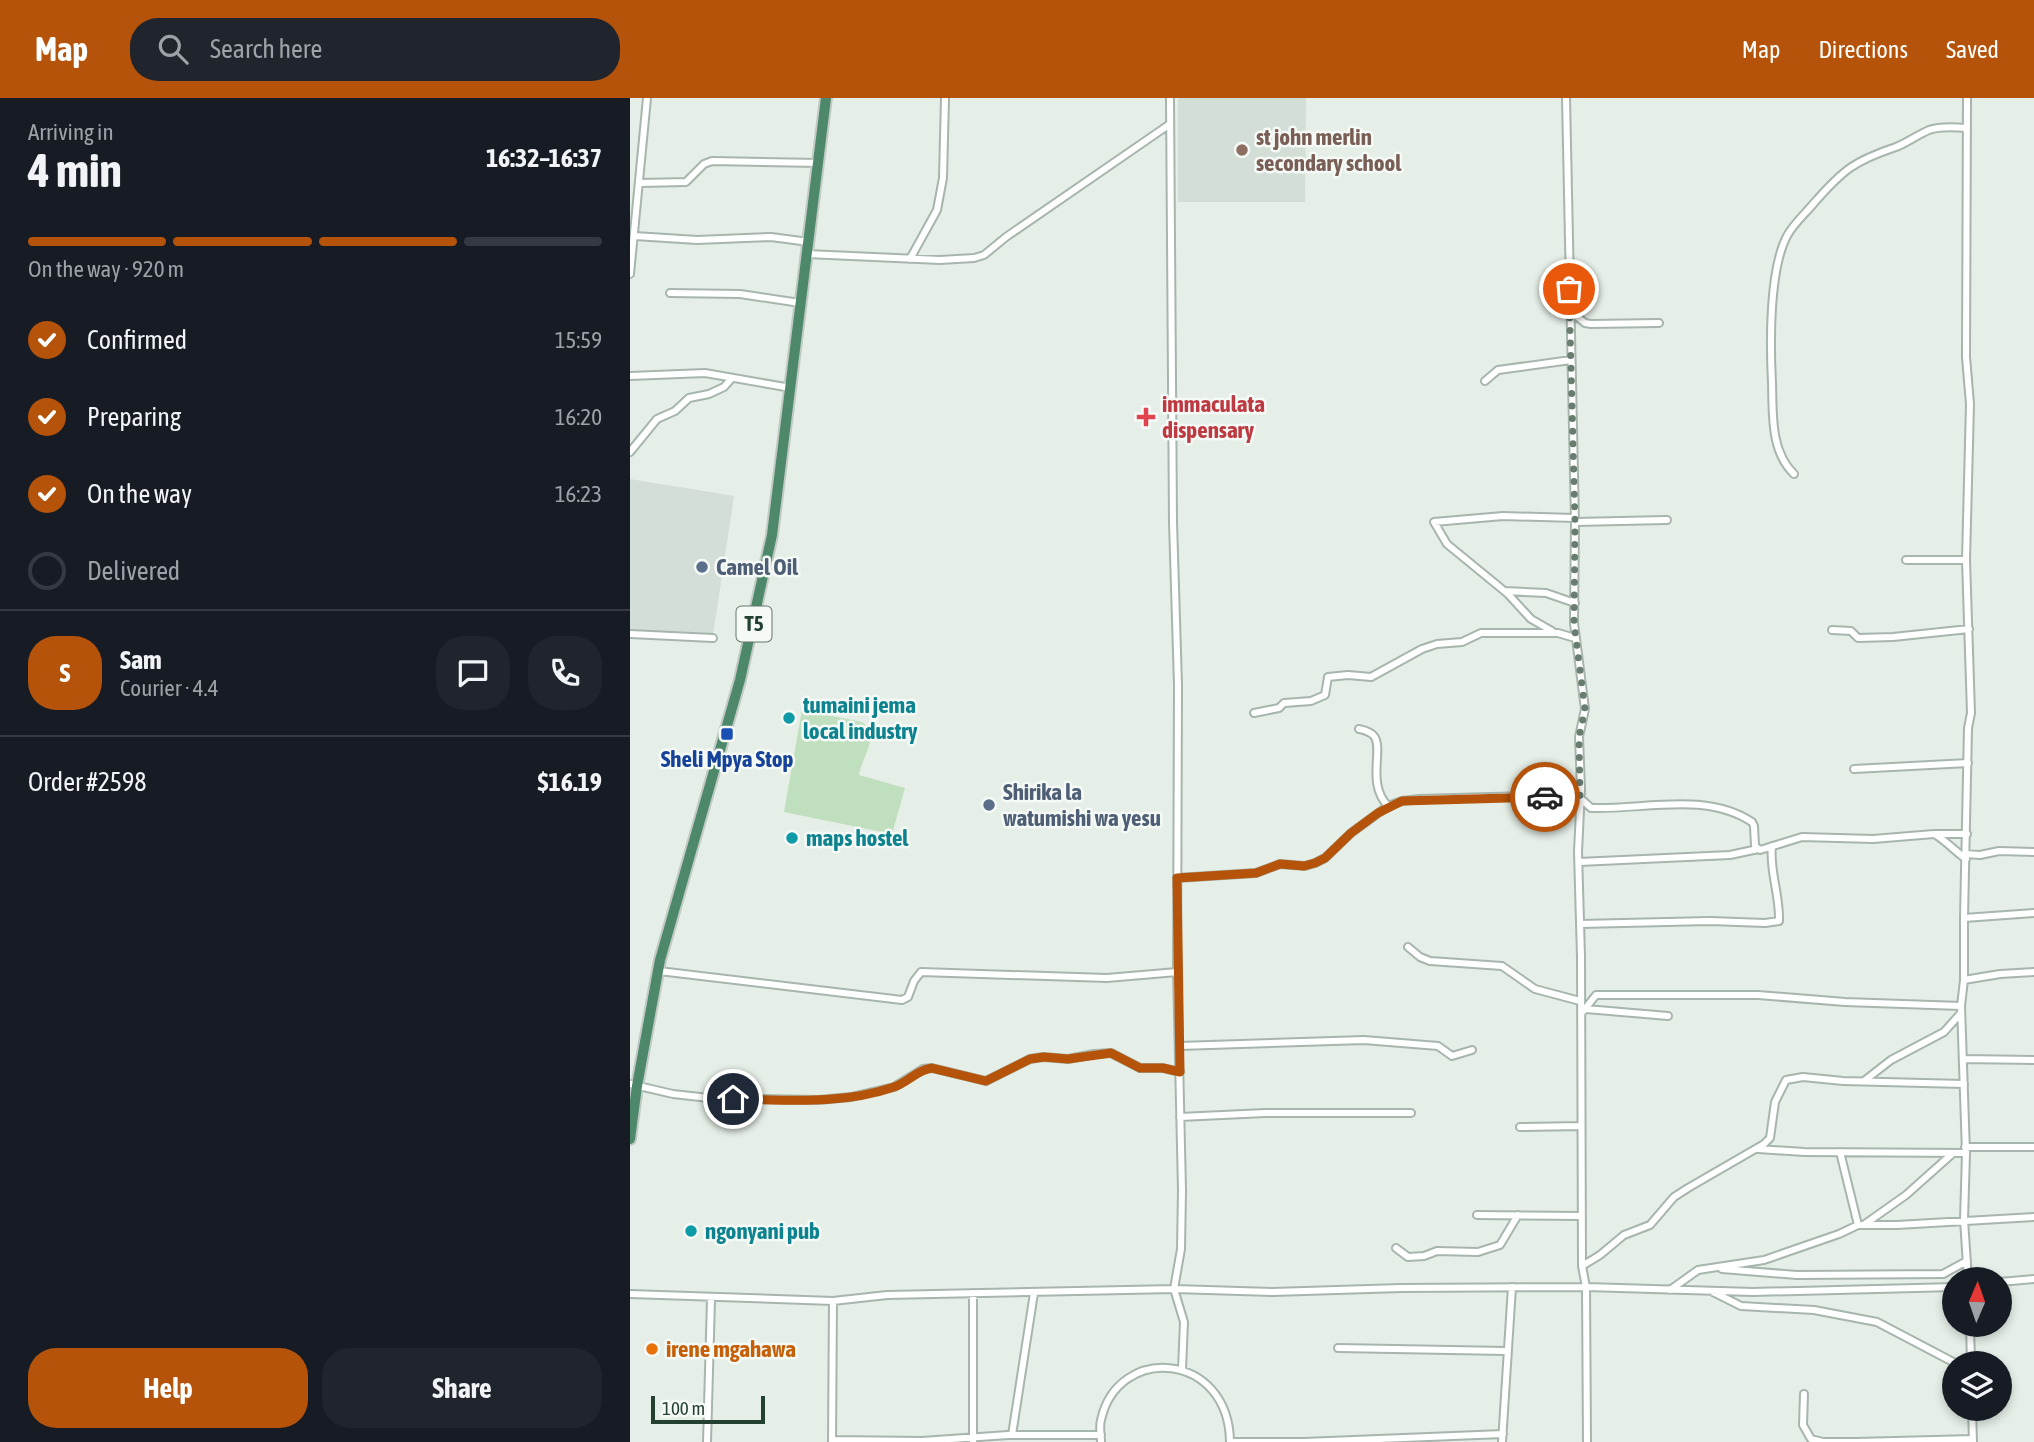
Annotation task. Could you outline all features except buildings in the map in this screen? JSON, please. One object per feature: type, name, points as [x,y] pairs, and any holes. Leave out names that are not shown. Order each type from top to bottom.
[{"type":"highway","name":"T5","points":[[630,1139],[633,1085],[669,923],[753,630],[772,535],[826,98]]},
{"type":"street","points":[[630,273],[647,98]]},
{"type":"street","points":[[910,259],[937,210],[943,177],[944,98]]},
{"type":"street","points":[[1170,98],[1173,522],[1178,685],[1177,972],[1182,1219],[1181,1249],[1174,1289],[1184,1322],[1182,1369]]},
{"type":"street","points":[[1566,98],[1575,638],[1585,709],[1579,737],[1579,862],[1580,1001],[1583,1011],[1581,1216],[1582,1266],[1586,1287],[1587,1442]]},
{"type":"street","points":[[1967,98],[1966,358],[1970,404],[1966,560],[1971,713],[1961,1009],[1964,1220],[1967,1267]]},
{"type":"street","points":[[635,236],[697,240],[771,237],[808,248],[910,259],[940,260],[984,256],[1006,237],[1170,124]]},
{"type":"street","points":[[1794,474],[1784,465],[1772,408],[1775,281],[1788,233],[1832,182],[1857,161],[1882,150],[1897,147],[1931,129],[1966,128]]},
{"type":"street","points":[[640,183],[686,182],[704,164],[712,161],[818,163]]},
{"type":"street","points":[[670,293],[740,294],[800,303]]},
{"type":"street","points":[[1570,311],[1585,323],[1591,324],[1659,323]]},
{"type":"street","points":[[1485,381],[1498,370],[1571,360]]},
{"type":"street","points":[[630,376],[705,373],[792,388]]},
{"type":"street","points":[[630,452],[657,419],[675,411],[689,398],[709,394],[724,387],[732,378]]},
{"type":"street","points":[[1554,632],[1531,618],[1504,590],[1447,544],[1434,522],[1503,516],[1575,520],[1667,520]]},
{"type":"street","points":[[1906,560],[1966,560]]},
{"type":"street","points":[[1504,590],[1546,593],[1574,603]]},
{"type":"street","points":[[1832,629],[1851,631],[1858,638],[1881,638],[1969,629]]},
{"type":"street","points":[[1254,713],[1279,708],[1284,703],[1318,699],[1325,695],[1328,677],[1371,677],[1388,666],[1437,644],[1462,642],[1481,633],[1554,632],[1575,638]]},
{"type":"street","points":[[630,634],[713,638]]},
{"type":"street","points":[[1359,729],[1369,732],[1376,740],[1377,788],[1388,806]]},
{"type":"street","points":[[1854,769],[1968,763]]},
{"type":"street","points":[[1177,878],[1256,873],[1280,864],[1304,866],[1315,863],[1325,858],[1351,833],[1388,806],[1419,799],[1530,796],[1580,798],[1591,808],[1668,804],[1729,810],[1752,822],[1754,843],[1758,849]]},
{"type":"street","points":[[1934,834],[1966,857],[1999,851],[2034,852]]},
{"type":"street","points":[[1579,862],[1730,855],[1764,850],[1802,837],[1873,839],[1967,834]]},
{"type":"street","points":[[1580,925],[1779,921],[1772,846]]},
{"type":"street","points":[[1964,918],[2034,913]]},
{"type":"street","points":[[1408,947],[1430,961],[1502,966],[1535,989],[1580,1001]]},
{"type":"street","points":[[659,971],[902,1000],[908,997],[918,974],[926,972],[1107,978],[1177,972]]},
{"type":"street","points":[[1964,980],[2034,972]]},
{"type":"street","points":[[1583,1011],[1596,995],[1634,994],[1758,995],[1961,1009]]},
{"type":"street","points":[[1864,1081],[1891,1060],[1944,1032],[1961,1009]]},
{"type":"street","points":[[1583,1011],[1668,1016]]},
{"type":"street","points":[[1179,1046],[1364,1040],[1438,1046],[1452,1056],[1472,1050]]},
{"type":"street","points":[[633,1085],[673,1094],[709,1098],[818,1101],[894,1087],[923,1069],[932,1068],[986,1081],[1030,1059],[1068,1059],[1111,1053],[1140,1068],[1163,1068],[1180,1072]]},
{"type":"street","points":[[1963,1059],[2034,1060]]},
{"type":"street","points":[[1582,1266],[1624,1235],[1650,1225],[1674,1197],[1770,1138],[1775,1101],[1786,1080],[1802,1077],[1964,1084]]},
{"type":"street","points":[[1180,1116],[1411,1113]]},
{"type":"street","points":[[1520,1127],[1580,1126]]},
{"type":"street","points":[[1754,1149],[1952,1154],[1965,1150],[2034,1147]]},
{"type":"street","points":[[1840,1152],[1861,1225]]},
{"type":"street","points":[[1670,1290],[1699,1270],[1764,1260],[1861,1225],[1906,1195],[1952,1154]]},
{"type":"street","points":[[1477,1215],[1581,1216]]},
{"type":"street","points":[[1396,1248],[1408,1257],[1424,1256],[1437,1251],[1478,1252],[1500,1245],[1518,1215]]},
{"type":"street","points":[[1861,1225],[2034,1217]]},
{"type":"street","points":[[1709,1268],[1797,1275],[1943,1274],[1967,1261]]},
{"type":"street","points":[[2012,1281],[2034,1280]]},
{"type":"street","points":[[1502,1442],[1512,1287]]},
{"type":"street","points":[[630,1294],[710,1299],[833,1301],[887,1295],[1174,1289],[1273,1292],[1586,1287],[1753,1292],[1942,1287]]},
{"type":"street","points":[[1712,1291],[1741,1306],[1814,1310],[1877,1322],[1942,1356]]},
{"type":"street","points":[[972,1293],[973,1440]]},
{"type":"street","points":[[1012,1435],[1034,1293]]},
{"type":"street","points":[[707,1442],[710,1299]]},
{"type":"street","points":[[833,1301],[832,1441],[973,1440],[1012,1435],[1101,1438],[1100,1422],[1110,1396],[1129,1377],[1154,1368],[1182,1369],[1206,1381],[1223,1402],[1230,1429],[1230,1442],[1304,1442],[1503,1434]]},
{"type":"street","points":[[1338,1348],[1506,1351]]},
{"type":"street","points":[[1804,1394],[1803,1425],[1811,1439],[1823,1442],[1973,1441],[1972,1421]]},
{"type":"shaded area","name":"st john merlin secondary school","points":[[1178,98],[1306,98],[1305,202],[1178,202]]},
{"type":"shaded area","points":[[630,479],[734,496],[713,635],[630,630]]},
{"type":"green space","points":[[802,710],[862,722],[867,728],[870,734],[869,747],[859,775],[905,788],[892,834],[784,812]]},
{"type":"way so far","points":[[1545,797],[1580,798],[1579,737],[1585,709],[1574,623],[1575,522],[1569,289]]},
{"type":"place","name":"st john merlin secondary school","points":[[1242,150]]},
{"type":"place","name":"immaculata dispensary","points":[[1146,417]]},
{"type":"place","name":"Camel Oil","points":[[702,567]]},
{"type":"place","name":"tumaini jema local industry","points":[[789,718]]},
{"type":"place","name":"Sheli Mpya Stop","points":[[727,734]]},
{"type":"place","name":"Shirika la watumishi wa yesu","points":[[989,805]]},
{"type":"place","name":"maps hostel","points":[[792,838]]},
{"type":"place","name":"ngonyani pub","points":[[691,1231]]},
{"type":"place","name":"irene mgahawa","points":[[652,1349]]},
{"type":"route","points":[[733,1099],[818,1101],[851,1097],[894,1087],[923,1069],[932,1068],[986,1081],[1030,1059],[1044,1057],[1068,1059],[1111,1053],[1140,1068],[1159,1067],[1180,1072],[1177,878],[1256,873],[1274,865],[1304,866],[1315,863],[1325,858],[1351,833],[1378,813],[1402,801],[1545,797]]}]
